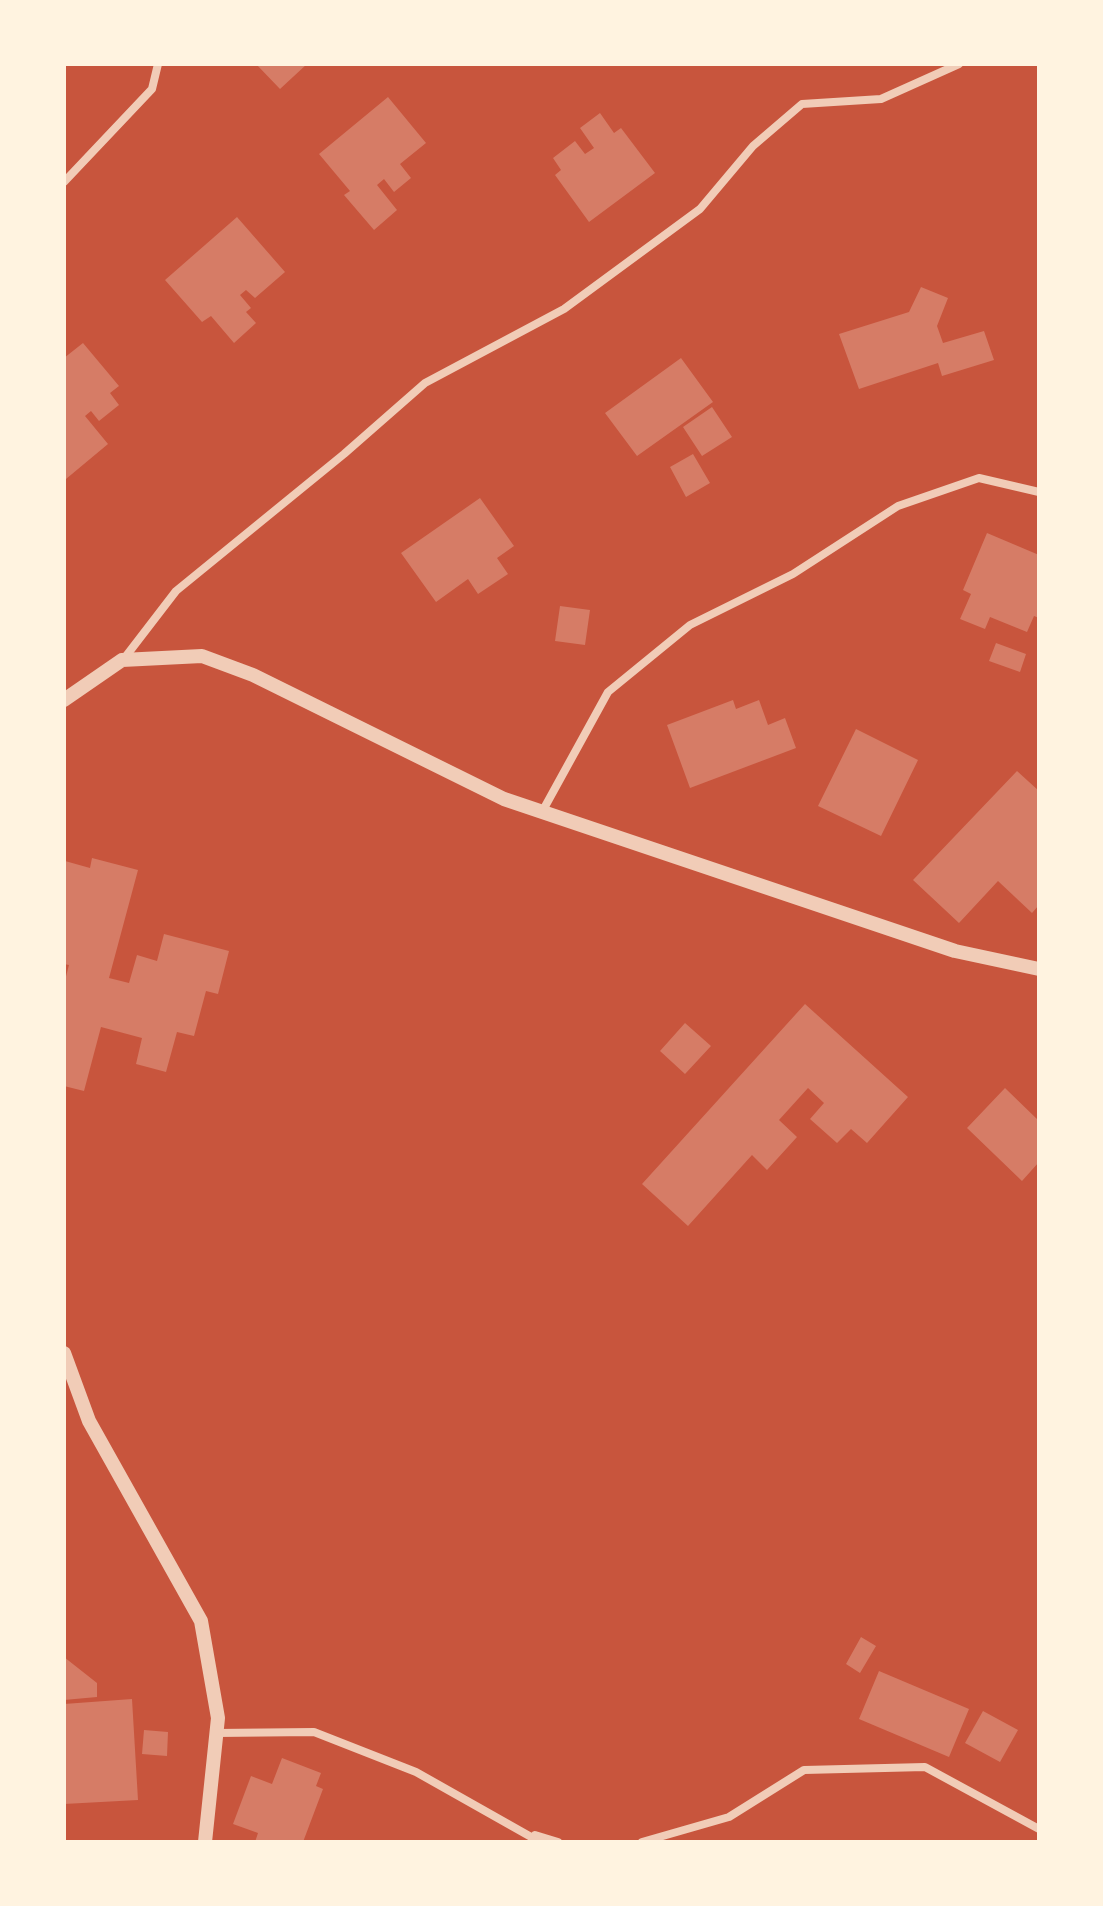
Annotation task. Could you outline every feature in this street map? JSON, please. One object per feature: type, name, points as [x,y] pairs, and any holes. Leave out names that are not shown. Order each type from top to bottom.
[{"type":"street","points":[[64,182],[152,89],[158,64]]},
{"type":"street","points":[[64,700],[122,660],[176,591],[344,454],[425,383],[564,309],[688,219],[753,146],[802,104],[881,99],[959,64]]},
{"type":"street","points":[[542,812],[608,692],[690,625],[793,574],[898,506],[979,478],[1039,492]]},
{"type":"street","points":[[122,660],[202,656],[253,675],[504,799],[955,951],[1039,969]]},
{"type":"street","points":[[64,1353],[89,1421],[201,1621],[218,1718],[205,1842]]},
{"type":"street","points":[[216,1733],[314,1732],[416,1772],[540,1842]]},
{"type":"street","points":[[642,1842],[729,1817],[804,1770],[925,1767],[1039,1829]]},
{"type":"street","points":[[514,1829],[558,1842]]},
{"type":"building","points":[[256,64],[307,64],[280,89]]},
{"type":"building","points":[[388,97],[426,143],[400,164],[411,178],[394,192],[384,179],[377,185],[397,210],[374,230],[344,195],[350,191],[319,154]]},
{"type":"building","points":[[600,113],[614,133],[621,128],[655,173],[589,222],[555,175],[561,170],[553,158],[575,141],[585,154],[594,148],[580,128]]},
{"type":"building","points":[[237,217],[285,272],[255,298],[246,290],[240,295],[251,308],[246,312],[256,323],[234,343],[211,316],[202,322],[165,280]]},
{"type":"building","points":[[921,287],[948,298],[937,326],[943,343],[984,331],[994,360],[942,376],[938,363],[859,389],[839,334],[909,312]]},
{"type":"building","points":[[83,343],[119,386],[110,393],[119,405],[99,421],[91,411],[85,416],[108,444],[66,479],[64,358]]},
{"type":"building","points":[[681,358],[713,402],[637,456],[605,413]]},
{"type":"building","points":[[712,407],[732,437],[702,456],[683,427]]},
{"type":"building","points":[[693,454],[710,483],[686,497],[670,467]]},
{"type":"building","points":[[480,498],[514,546],[497,558],[508,574],[478,594],[468,579],[436,602],[401,553]]},
{"type":"building","points":[[987,533],[1039,555],[1039,618],[1034,616],[1027,632],[990,617],[985,629],[960,619],[971,594],[963,590]]},
{"type":"building","points":[[560,606],[590,610],[585,645],[555,641]]},
{"type":"building","points":[[996,643],[1026,654],[1020,672],[989,661]]},
{"type":"building","points":[[733,700],[736,709],[759,700],[768,725],[785,718],[796,748],[690,788],[667,725]]},
{"type":"building","points":[[856,729],[918,760],[881,836],[818,806]]},
{"type":"building","points":[[1017,771],[1039,791],[1039,905],[1032,913],[998,881],[959,923],[913,880]]},
{"type":"building","points":[[92,858],[138,870],[109,978],[129,983],[137,955],[157,961],[164,934],[229,951],[218,994],[206,991],[194,1036],[177,1032],[166,1072],[136,1064],[142,1038],[101,1027],[84,1091],[64,1086],[64,984],[69,965],[64,964],[64,866],[65,861],[90,868]]},
{"type":"building","points":[[805,1004],[908,1097],[867,1143],[851,1129],[837,1143],[810,1119],[824,1103],[808,1088],[779,1120],[797,1137],[767,1170],[752,1155],[688,1226],[642,1184]]},
{"type":"building","points":[[685,1023],[711,1046],[685,1074],[660,1051]]},
{"type":"building","points":[[1005,1088],[1039,1121],[1039,1162],[1022,1181],[967,1128]]},
{"type":"building","points":[[861,1637],[876,1646],[860,1673],[846,1664]]},
{"type":"building","points":[[64,1657],[97,1683],[97,1697],[64,1700]]},
{"type":"building","points":[[879,1671],[969,1709],[949,1757],[859,1719]]},
{"type":"building","points":[[132,1699],[138,1800],[64,1804],[64,1704]]},
{"type":"building","points":[[983,1711],[1018,1730],[1000,1762],[965,1743]]},
{"type":"building","points":[[144,1730],[168,1732],[167,1756],[142,1754]]},
{"type":"building","points":[[282,1758],[321,1773],[316,1786],[323,1789],[303,1842],[255,1842],[258,1833],[233,1824],[251,1776],[272,1784]]}]
